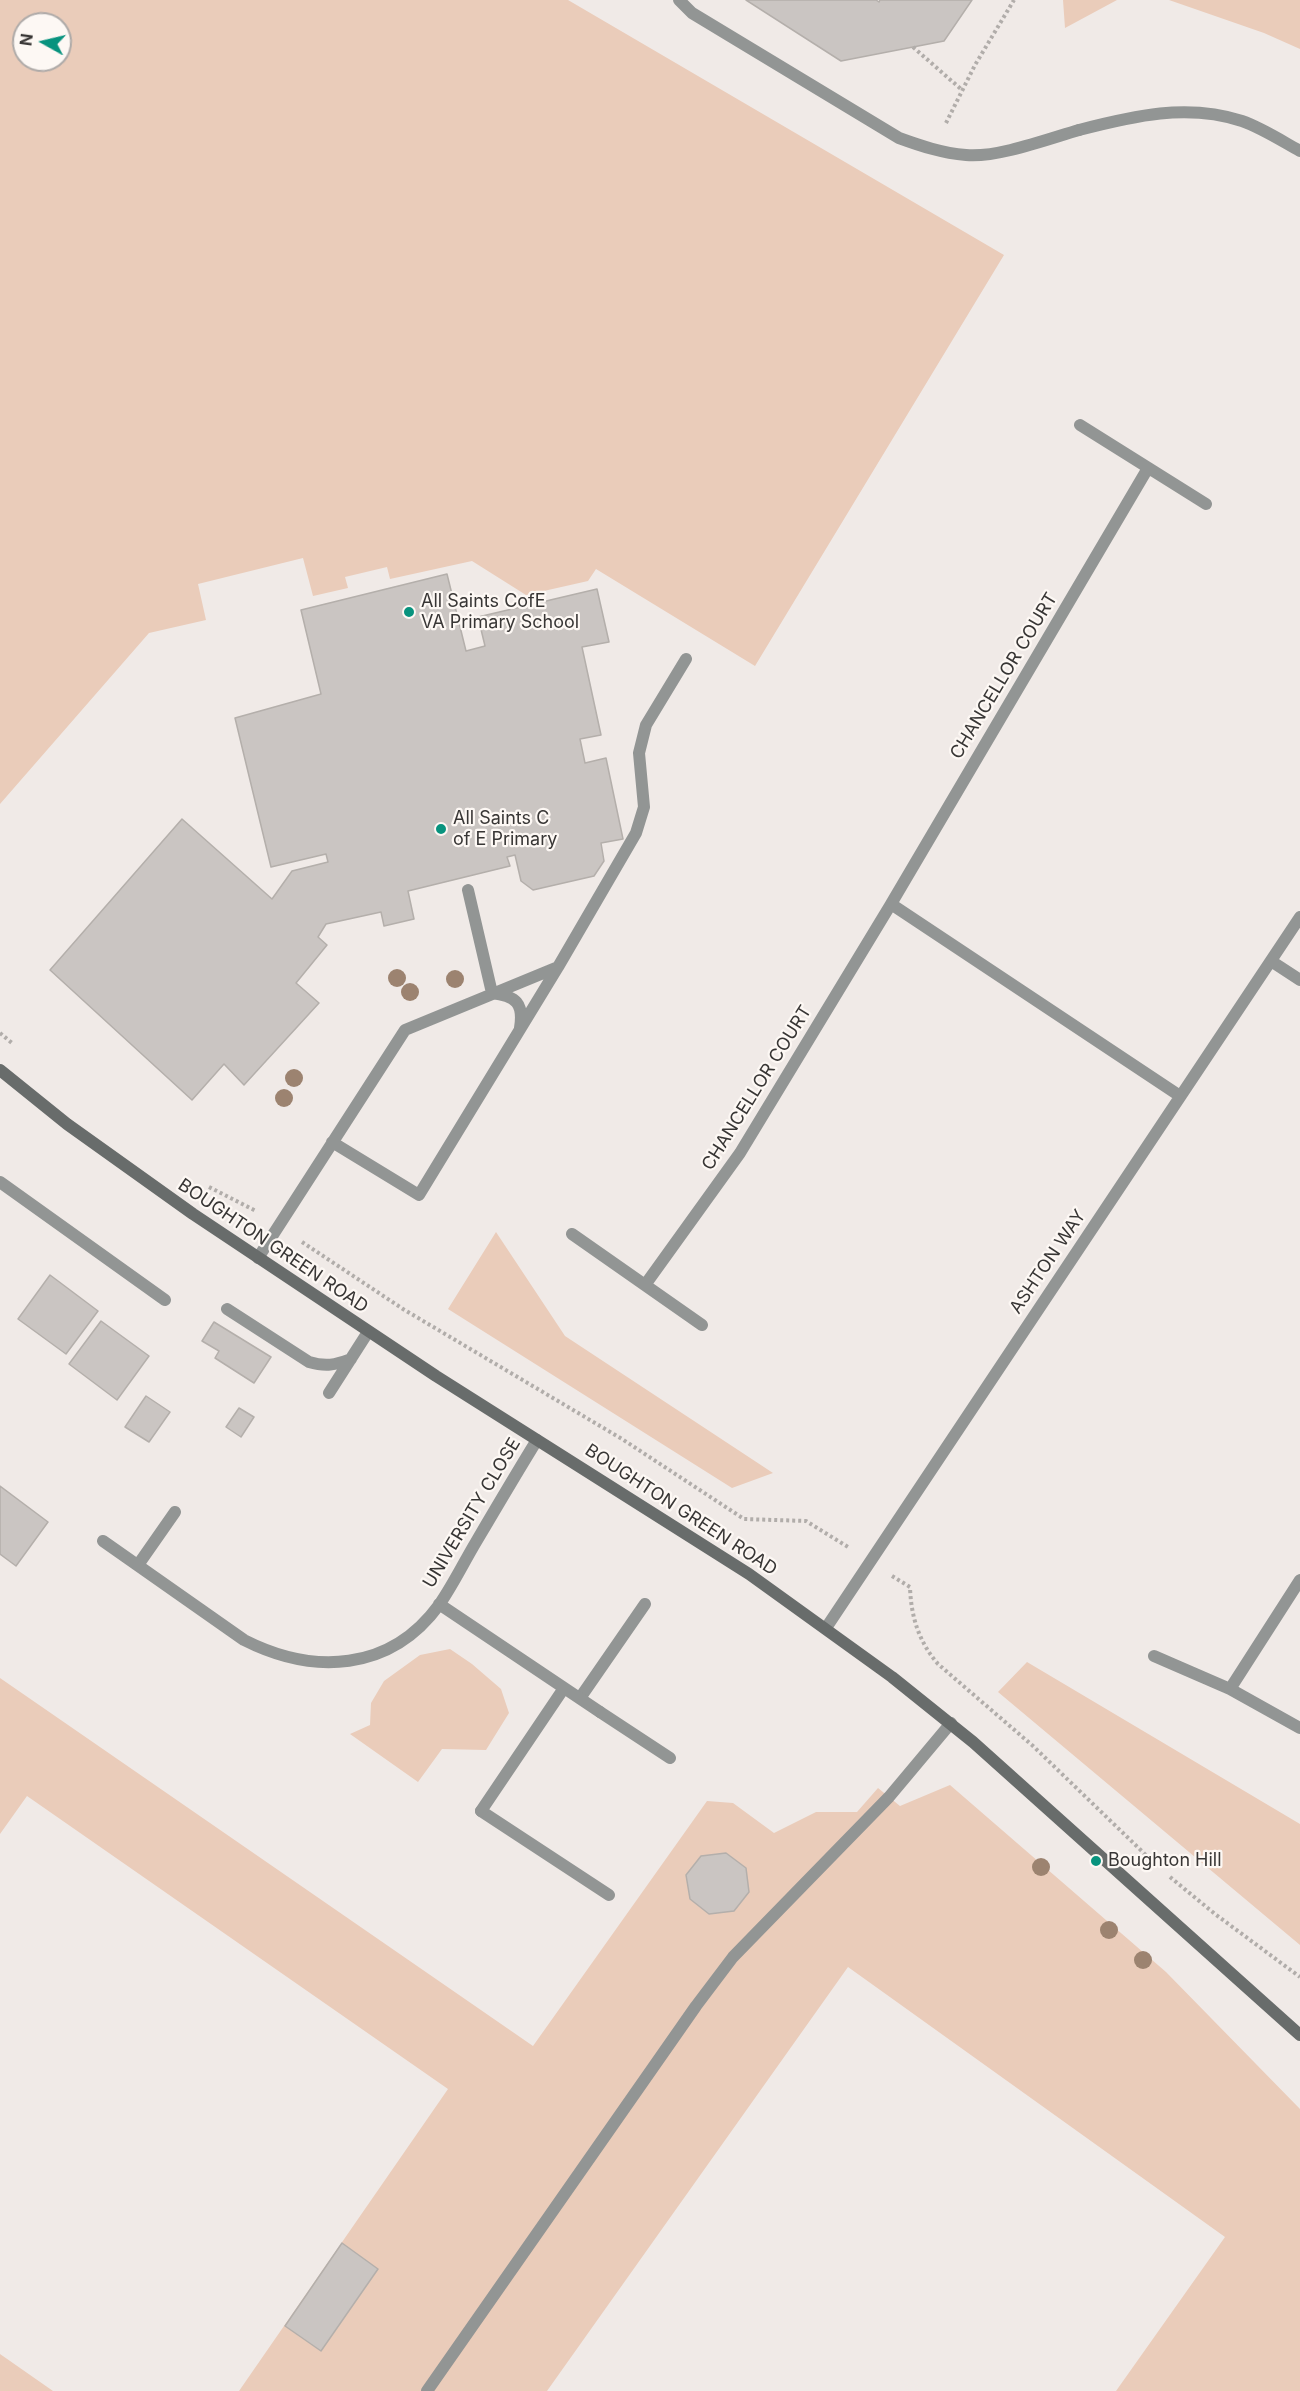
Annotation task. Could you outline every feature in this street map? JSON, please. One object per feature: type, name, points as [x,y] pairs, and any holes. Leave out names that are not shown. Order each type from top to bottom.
[{"type":"street","points":[[679,0],[692,13],[899,138],[932,150],[968,156],[1005,150],[1138,115],[1192,111],[1243,121],[1297,149]]},
{"type":"street","points":[[1080,425],[1206,504]]},
{"type":"street","name":"CHANCELLOR COURT","points":[[645,1285],[740,1153],[891,904],[1148,468]]},
{"type":"street","points":[[332,1142],[420,1195],[636,833],[644,807],[639,753],[646,725],[686,659]]},
{"type":"street","points":[[468,890],[492,993]]},
{"type":"street","points":[[891,904],[1180,1096]]},
{"type":"street","name":"ASHTON WAY","points":[[826,1628],[1300,917]]},
{"type":"street","points":[[1271,961],[1300,980]]},
{"type":"street","points":[[258,1258],[405,1030],[558,967]]},
{"type":"street","points":[[492,993],[507,995],[517,1002],[522,1014],[519,1032]]},
{"type":"street","name":"BOUGHTON GREEN ROAD","points":[[0,1070],[67,1124],[258,1258],[368,1332],[749,1574],[826,1628],[951,1723],[1300,2035]]},
{"type":"street","points":[[0,1182],[165,1300]]},
{"type":"street","points":[[572,1234],[702,1325]]},
{"type":"street","points":[[226,1309],[309,1362],[322,1366],[335,1365],[351,1359]]},
{"type":"street","points":[[329,1394],[368,1332]]},
{"type":"street","name":"UNIVERSITY CLOSE","points":[[103,1541],[244,1640],[265,1651],[317,1663],[342,1663],[370,1656],[391,1646],[411,1633],[439,1604],[537,1440]]},
{"type":"street","points":[[138,1565],[175,1512]]},
{"type":"street","points":[[1230,1689],[1300,1580]]},
{"type":"street","name":"UNIVERSITY CLOSE","points":[[439,1604],[670,1758]]},
{"type":"street","points":[[580,1698],[645,1604]]},
{"type":"street","points":[[1154,1656],[1230,1689],[1300,1728]]},
{"type":"street","points":[[564,1688],[481,1810],[609,1895]]},
{"type":"street","points":[[427,2391],[696,2006],[733,1957],[889,1797],[951,1723]]},
{"type":"path","points":[[932,150],[962,90],[1014,0]]},
{"type":"path","points":[[913,47],[962,90]]},
{"type":"path","points":[[319,1253],[404,1309],[622,1438],[744,1519],[806,1521],[826,1533]]},
{"type":"path","points":[[910,1587],[915,1624],[928,1652],[938,1664],[1042,1754],[1160,1868]]},
{"type":"path","points":[[1167,1874],[1215,1914],[1300,1977]]},
{"type":"shaded area","points":[[0,0],[568,0],[1004,255],[755,666],[596,569],[588,581],[526,595],[472,561],[390,579],[387,567],[345,577],[348,588],[313,596],[303,558],[198,584],[206,620],[149,633],[0,804]]},
{"type":"shaded area","points":[[1063,0],[1117,0],[1065,28]]},
{"type":"shaded area","points":[[1169,0],[1300,0],[1300,49],[1264,33]]},
{"type":"shaded area","points":[[496,1232],[565,1336],[773,1473],[732,1488],[448,1309]]},
{"type":"shaded area","points":[[450,1649],[501,1689],[509,1713],[486,1750],[442,1749],[418,1782],[350,1734],[370,1725],[371,1703],[384,1681],[420,1655]]},
{"type":"shaded area","points":[[1027,1662],[1300,1824],[1300,1945],[998,1692]]},
{"type":"shaded area","points":[[0,1678],[533,2046],[707,1801],[733,1803],[774,1833],[816,1812],[857,1812],[878,1788],[900,1806],[950,1785],[1166,1972],[1300,2109],[1300,2391],[1116,2391],[1225,2237],[848,1967],[547,2391],[239,2391],[448,2089],[27,1796],[0,1834]]},
{"type":"shaded area","points":[[0,2354],[53,2391],[0,2391]]},
{"type":"building","points":[[746,0],[876,0],[879,2],[880,0],[972,0],[944,41],[841,61]]},
{"type":"building","name":"All Saints C of E Primary","points":[[447,574],[466,651],[485,646],[478,617],[597,589],[609,642],[582,647],[601,735],[580,739],[585,763],[606,758],[623,839],[601,843],[604,861],[594,876],[533,890],[521,881],[515,855],[507,857],[510,866],[408,891],[414,919],[384,926],[381,912],[326,924],[318,937],[327,945],[296,983],[319,1003],[244,1085],[224,1064],[192,1100],[50,970],[182,819],[272,899],[292,871],[328,862],[326,854],[271,867],[235,718],[321,694],[301,610]]},
{"type":"building","points":[[50,1275],[98,1311],[66,1354],[18,1319]]},
{"type":"building","points":[[101,1321],[149,1356],[117,1400],[69,1364]]},
{"type":"building","points":[[214,1322],[271,1357],[254,1383],[215,1358],[219,1351],[202,1341]]},
{"type":"building","points":[[146,1396],[170,1412],[149,1442],[125,1427]]},
{"type":"building","points":[[239,1408],[254,1417],[241,1437],[226,1427]]},
{"type":"building","points":[[0,1486],[48,1522],[16,1566],[0,1554]]},
{"type":"building","points":[[726,1853],[746,1868],[749,1892],[734,1911],[709,1914],[690,1899],[686,1875],[701,1856]]},
{"type":"building","points":[[342,2243],[378,2269],[321,2351],[285,2326]]},
{"type":"place","name":"All Saints CofE VA Primary School","points":[[409,612]]},
{"type":"place","name":"All Saints C of E Primary","points":[[441,829]]},
{"type":"place","name":"Boughton Hill","points":[[1096,1861]]}]
